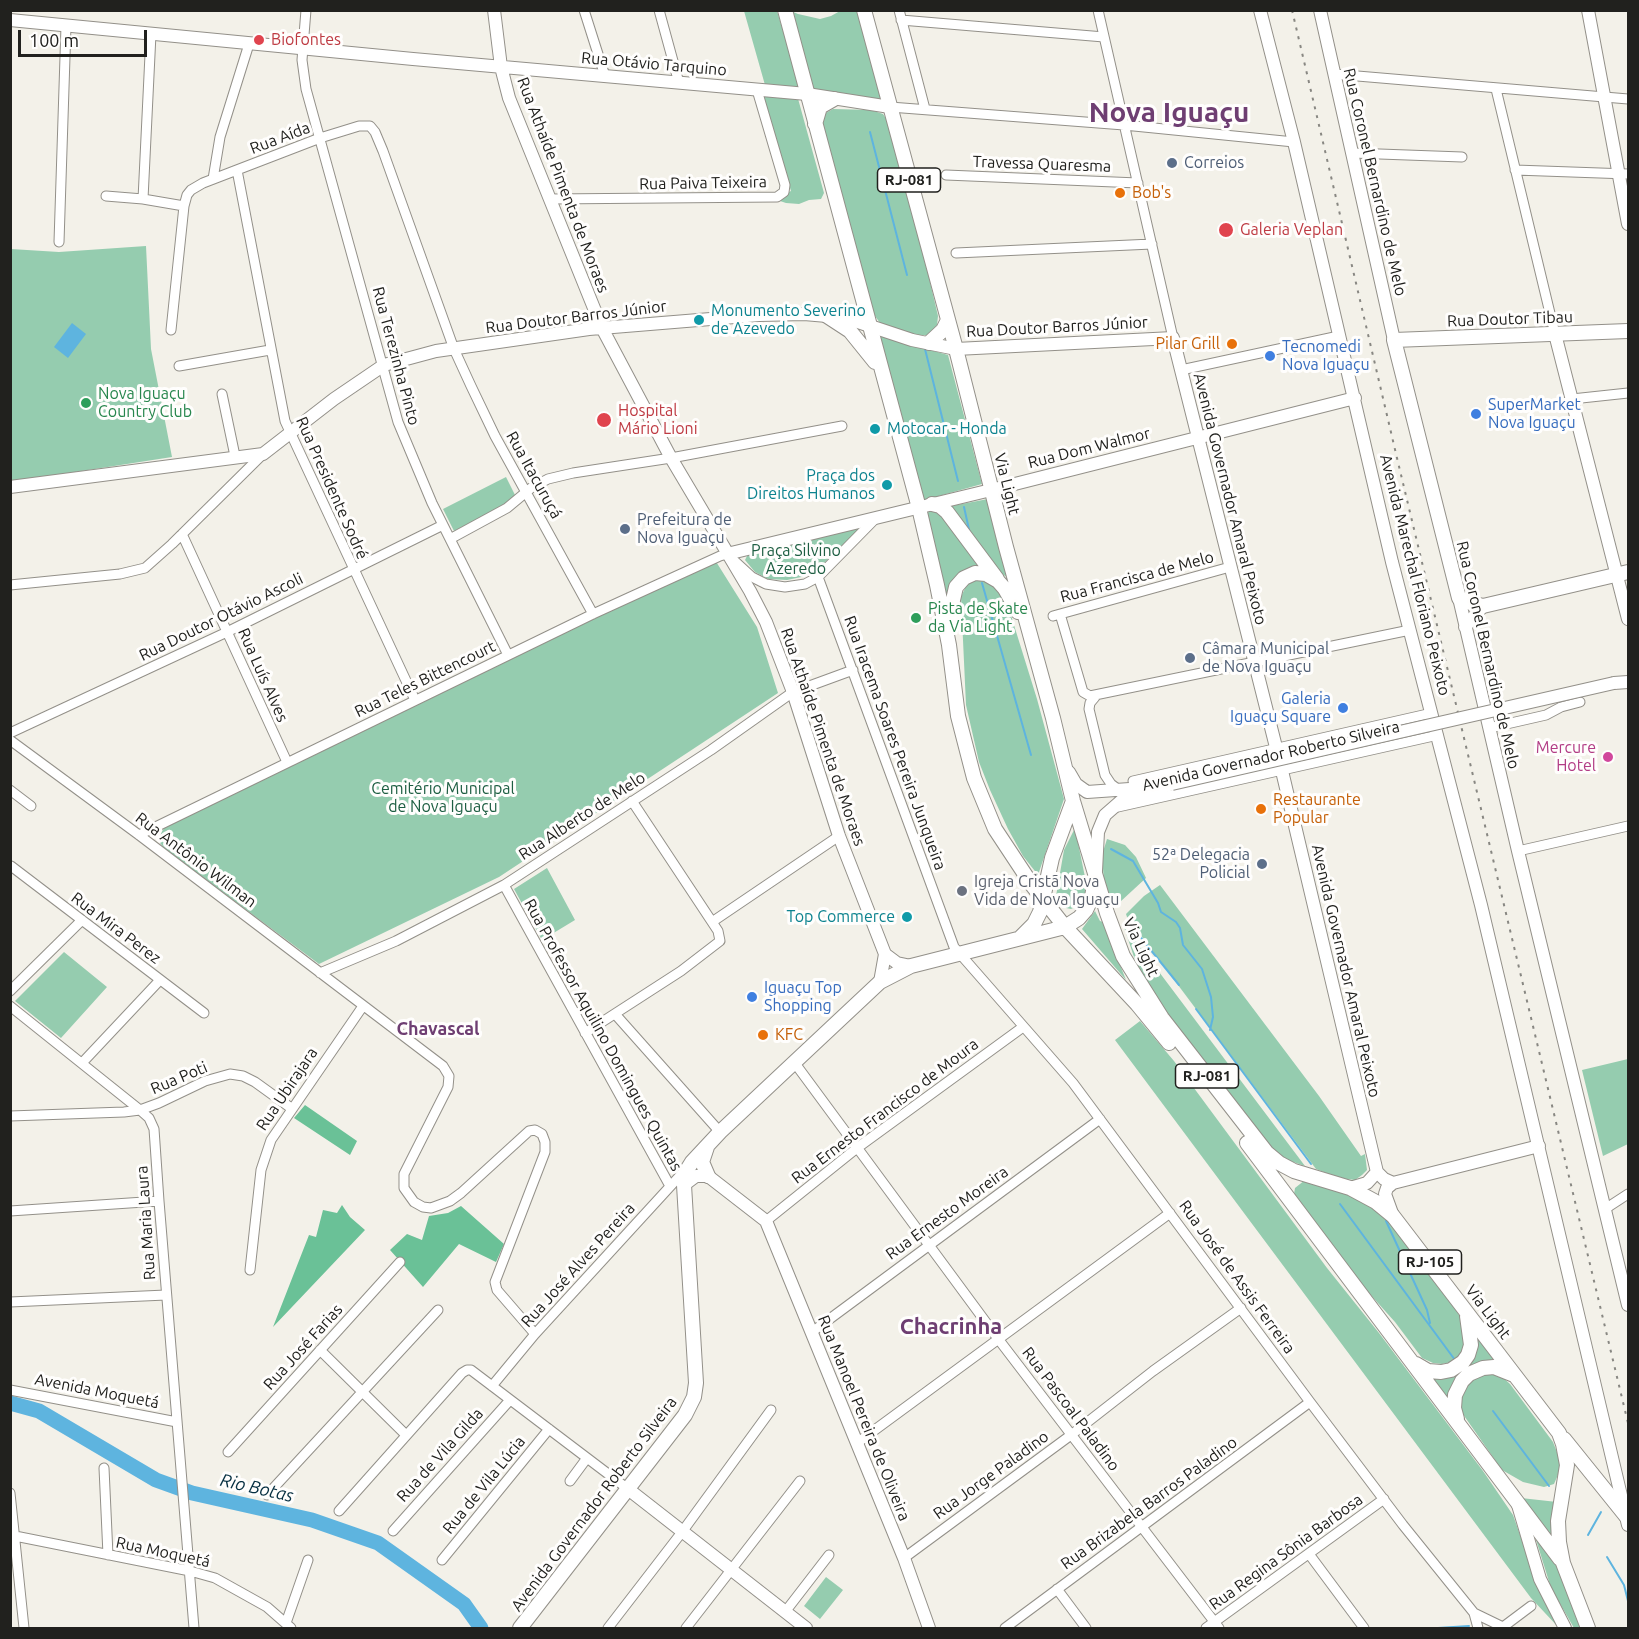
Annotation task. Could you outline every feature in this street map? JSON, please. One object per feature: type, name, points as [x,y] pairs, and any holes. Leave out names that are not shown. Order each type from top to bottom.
[{"type":"main road","name":"Rua Athaíde Pimenta de Moraes","points":[[494,10],[501,67],[509,98],[602,328],[718,549],[760,610],[793,692],[839,836],[885,954]]},
{"type":"main road","name":"Via Light","points":[[785,10],[814,124],[872,323],[882,374],[926,506],[958,716],[974,778],[989,816],[1005,847],[1043,900],[1145,1014],[1291,1200],[1563,1563]]},
{"type":"main road","name":"Via Light","points":[[864,10],[956,349],[1073,801],[1107,913],[1123,956],[1162,1018],[1268,1153],[1284,1166],[1312,1178],[1350,1188],[1376,1202],[1393,1216],[1559,1433],[1567,1465],[1558,1526],[1563,1563]]},
{"type":"main road","name":"Avenida Marechal Floriano Peixoto","points":[[1260,10],[1294,142],[1392,562],[1438,735],[1539,1146],[1627,1521]]},
{"type":"main road","name":"Rua Coronel Bernardino de Melo","points":[[1320,10],[1394,340],[1459,598],[1629,1305]]},
{"type":"main road","points":[[1588,10],[1604,97],[1624,174],[1629,224]]},
{"type":"main road","name":"Rua Otávio Tarquino","points":[[10,20],[249,44],[807,94],[890,107]]},
{"type":"main road","points":[[814,124],[820,107],[834,99]]},
{"type":"main road","name":"Rua Doutor Barros Júnior","points":[[263,454],[384,365],[415,356],[454,349],[602,328],[759,315],[804,314],[872,323],[928,343],[956,349],[1173,338]]},
{"type":"main road","points":[[827,316],[853,334],[882,374]]},
{"type":"main road","points":[[928,343],[943,330],[948,320]]},
{"type":"main road","name":"Rua Doutor Tibau","points":[[1394,340],[1629,331]]},
{"type":"main road","points":[[1555,334],[1623,574],[1629,619]]},
{"type":"main road","name":"Avenida Governador Amaral Peixoto","points":[[1173,338],[1282,771],[1377,1172]]},
{"type":"main road","name":"Rua Dom Walmor","points":[[718,549],[876,518],[1355,398]]},
{"type":"main road","points":[[10,486],[263,454]]},
{"type":"main road","points":[[926,506],[940,506],[947,512],[1002,585],[1018,613],[1036,657]]},
{"type":"main road","points":[[950,657],[952,604],[959,583],[967,576],[981,573],[990,576],[1002,585]]},
{"type":"main road","points":[[1459,598],[1483,606],[1623,574]]},
{"type":"main road","points":[[1465,627],[1483,606]]},
{"type":"main road","points":[[1065,764],[1076,784],[1084,791],[1096,792],[1116,800],[1166,785],[1620,682],[1629,674]]},
{"type":"main road","name":"Avenida Governador Roberto Silveira","points":[[520,1629],[685,1414],[695,1394],[696,1383],[677,1186],[689,1166],[720,1132],[880,981],[911,966],[1065,927],[1079,918],[1092,897],[1099,827],[1116,800]]},
{"type":"main road","points":[[1021,937],[1036,922],[1052,858],[1073,801]]},
{"type":"main road","points":[[880,981],[885,954],[897,963],[911,966]]},
{"type":"main road","points":[[708,1145],[702,1162],[708,1176],[766,1221]]},
{"type":"main road","points":[[1393,1216],[1385,1194],[1393,1183],[1539,1146]]},
{"type":"main road","points":[[1350,1188],[1369,1182],[1377,1172],[1383,1179],[1393,1183]]},
{"type":"main road","points":[[677,1186],[696,1176],[708,1176]]},
{"type":"main road","points":[[1291,1200],[1294,1185],[1304,1179],[1312,1178]]},
{"type":"main road","name":"Rua Manoel Pereira de Oliveira","points":[[766,1221],[904,1558],[929,1629]]},
{"type":"main road","points":[[1410,1359],[1424,1369],[1435,1372],[1449,1371],[1460,1365],[1468,1355],[1471,1345],[1466,1311]]},
{"type":"main road","points":[[1458,1424],[1454,1399],[1458,1386],[1466,1376],[1479,1369],[1494,1367],[1503,1369],[1516,1377]]},
{"type":"main road","points":[[1559,1433],[1627,1521]]},
{"type":"main road","points":[[628,1489],[806,1629]]},
{"type":"main road","name":"Via Light","points":[[1517,1501],[1540,1580],[1565,1629]]},
{"type":"main road","name":"RJ-105","points":[[1563,1563],[1588,1629]]},
{"type":"street","name":"Rua Terezinha Pinto","points":[[306,10],[303,49],[306,89],[405,443],[508,655]]},
{"type":"street","points":[[584,10],[605,76]]},
{"type":"street","points":[[659,10],[679,83]]},
{"type":"street","name":"Avenida Governador Amaral Peixoto","points":[[1098,10],[1173,338]]},
{"type":"street","points":[[925,109],[900,15],[1104,36]]},
{"type":"street","points":[[59,242],[66,26]]},
{"type":"street","points":[[143,199],[151,34]]},
{"type":"street","points":[[213,179],[220,137],[249,44]]},
{"type":"street","points":[[1334,74],[1629,99]]},
{"type":"street","points":[[1496,89],[1555,334]]},
{"type":"street","name":"Rua Paiva Teixeira","points":[[550,199],[777,197],[784,192],[785,185],[757,90]]},
{"type":"street","name":"Rua Otávio Tarquino","points":[[890,107],[1124,125],[1294,142]]},
{"type":"street","name":"Rua Aída","points":[[184,206],[191,190],[213,179],[320,138],[359,126]]},
{"type":"street","name":"Rua Itacuruçá","points":[[359,126],[370,126],[375,132],[454,349],[495,436],[593,614]]},
{"type":"street","points":[[1352,153],[1462,157]]},
{"type":"street","name":"Rua Presidente Sodré","points":[[237,170],[282,411],[289,433],[415,700]]},
{"type":"street","points":[[1515,170],[1624,174]]},
{"type":"street","name":"Travessa Quaresma","points":[[946,176],[1138,183]]},
{"type":"street","points":[[106,196],[184,206],[171,330]]},
{"type":"street","points":[[956,254],[1152,244]]},
{"type":"street","points":[[1181,370],[1339,336]]},
{"type":"street","points":[[179,366],[270,350]]},
{"type":"street","points":[[1572,399],[1629,393]]},
{"type":"street","points":[[222,394],[235,456]]},
{"type":"street","points":[[450,539],[507,508],[548,479],[842,426]]},
{"type":"street","points":[[10,585],[137,571],[145,568],[263,454]]},
{"type":"street","points":[[718,549],[752,577],[772,586],[798,585],[818,577],[876,518]]},
{"type":"street","name":"Rua Doutor Otávio Ascoli","points":[[10,733],[227,632],[443,525]]},
{"type":"street","name":"Rua Luís Alves","points":[[182,534],[287,762]]},
{"type":"street","name":"Rua Teles Bittencourt","points":[[139,835],[593,614],[718,549]]},
{"type":"street","name":"Rua Francisca de Melo","points":[[1095,697],[1083,692],[1057,615],[1230,567]]},
{"type":"street","name":"Rua Iracema Soares Pereira Junqueira","points":[[818,577],[949,935],[958,953]]},
{"type":"street","points":[[1116,800],[1102,765],[1089,709],[1095,697],[1410,630]]},
{"type":"street","name":"Rua Alberto de Melo","points":[[320,973],[396,941],[504,885],[711,750],[793,692],[853,670]]},
{"type":"street","points":[[1489,728],[1546,715],[1580,702]]},
{"type":"street","name":"Avenida Governador Roberto Silveira","points":[[1133,781],[1432,713]]},
{"type":"street","name":"Avenida Governador Roberto Silveira","points":[[1116,800],[1282,771],[1438,735]]},
{"type":"street","name":"Rua Antônio Wilman","points":[[10,740],[139,835],[445,1068],[449,1076],[447,1087],[404,1174],[404,1188],[414,1202],[427,1208],[441,1206],[461,1193],[530,1130],[538,1131],[544,1137],[545,1152],[495,1282],[497,1290],[535,1334]]},
{"type":"street","points":[[10,790],[31,806]]},
{"type":"street","points":[[585,1033],[689,965],[717,945],[720,937],[712,921],[632,801]]},
{"type":"street","points":[[1518,851],[1629,826]]},
{"type":"street","points":[[712,921],[839,836]]},
{"type":"street","name":"Rua Mira Perez","points":[[11,866],[204,1013]]},
{"type":"street","name":"Rua Professor Aquilino Domingues Quintas","points":[[504,885],[585,1033],[677,1186]]},
{"type":"street","points":[[10,991],[82,920]]},
{"type":"street","name":"Rua José de Assis Ferreira","points":[[958,953],[1073,1083],[1310,1402],[1474,1613],[1478,1629]]},
{"type":"street","points":[[82,1063],[160,980]]},
{"type":"street","name":"Rua Maria Laura","points":[[10,1006],[140,1110],[149,1118],[156,1133],[166,1295],[194,1629]]},
{"type":"street","name":"Rua Ubirajara","points":[[250,1270],[265,1152],[291,1108],[363,1006]]},
{"type":"street","points":[[615,1014],[720,1132]]},
{"type":"street","name":"Rua Ernesto Francisco de Moura","points":[[766,1221],[857,1148],[1023,1027]]},
{"type":"street","name":"Rua Pascoal Paladino","points":[[794,1062],[999,1340],[1143,1528],[1213,1627]]},
{"type":"street","name":"Rua Poti","points":[[10,1116],[140,1110],[165,1101],[205,1081],[230,1074],[243,1076],[255,1082],[291,1108]]},
{"type":"street","name":"Rua Ernesto Moreira","points":[[812,1332],[1100,1119]]},
{"type":"street","name":"Rua José Alves Pereira","points":[[492,1386],[535,1334],[677,1186]]},
{"type":"street","points":[[1605,1209],[1629,1194]]},
{"type":"street","points":[[10,1211],[159,1201]]},
{"type":"street","points":[[857,1443],[1170,1213]]},
{"type":"street","name":"Rua José Farias","points":[[228,1452],[400,1262]]},
{"type":"street","points":[[10,1302],[166,1295]]},
{"type":"street","name":"Rua Jorge Paladino","points":[[904,1558],[1071,1435],[1153,1371],[1241,1308]]},
{"type":"street","points":[[267,1495],[438,1310]]},
{"type":"street","points":[[320,1350],[406,1435]]},
{"type":"street","points":[[339,1511],[465,1370],[471,1370],[628,1489]]},
{"type":"street","name":"Avenida Moquetá","points":[[10,1390],[177,1422]]},
{"type":"street","name":"Rua de Vila Gilda","points":[[393,1531],[510,1400]]},
{"type":"street","name":"Rua Brizabela Barros Paladino","points":[[1005,1629],[1310,1402]]},
{"type":"street","points":[[608,1629],[771,1410]]},
{"type":"street","name":"Rua de Vila Lúcia","points":[[442,1560],[549,1430]]},
{"type":"street","points":[[570,1481],[587,1458]]},
{"type":"street","points":[[104,1468],[108,1555]]},
{"type":"street","points":[[686,1629],[800,1481]]},
{"type":"street","points":[[10,1493],[24,1629]]},
{"type":"street","name":"Rua Regina Sônia Barbosa","points":[[1213,1627],[1384,1499]]},
{"type":"street","name":"Rua Moquetá","points":[[15,1536],[215,1578],[267,1607],[289,1626]]},
{"type":"street","points":[[1309,1554],[1364,1629]]},
{"type":"street","points":[[785,1612],[829,1555]]},
{"type":"street","points":[[289,1626],[308,1560]]},
{"type":"street","points":[[1057,1589],[1086,1629]]},
{"type":"street","points":[[1474,1613],[1504,1628],[1531,1606]]},
{"type":"green space","points":[[744,11],[777,11],[801,90],[765,85]]},
{"type":"green space","points":[[791,11],[820,19],[840,11],[858,11],[884,102],[814,91]]},
{"type":"green space","points":[[760,93],[797,95],[824,193],[821,199],[799,204],[774,199],[791,191]]},
{"type":"green space","points":[[833,109],[871,110],[883,114],[887,120],[919,235],[938,316],[937,325],[928,335],[916,336],[880,323],[875,316],[822,140],[822,115]]},
{"type":"green space","name":"Nova Iguaçu Country Club","points":[[146,246],[151,349],[172,457],[11,482],[11,249],[59,252]]},
{"type":"green space","points":[[880,336],[948,355],[982,484],[921,501]]},
{"type":"green space","points":[[506,477],[517,499],[454,531],[443,509]]},
{"type":"green space","points":[[988,499],[1008,578],[995,569],[946,507]]},
{"type":"green space","points":[[936,510],[981,566],[971,568],[948,601],[926,513]]},
{"type":"green space","name":"Praça Silvino Azeredo","points":[[858,527],[859,529],[815,572],[806,576],[787,580],[768,579],[755,572],[745,560],[748,554]]},
{"type":"green space","name":"Cemitério Municipal de Nova Iguaçu","points":[[715,560],[757,627],[778,693],[499,877],[319,964],[166,850],[160,843],[161,833],[166,825]]},
{"type":"green space","points":[[987,578],[1004,593],[1037,699],[1064,799],[1038,875],[1023,856],[990,790],[979,762],[966,705],[961,597],[967,584],[974,579]]},
{"type":"green space","points":[[1075,828],[1086,891],[1077,906],[1071,909],[1066,908],[1056,896],[1064,850]]},
{"type":"green space","points":[[1107,839],[1125,845],[1136,857],[1146,878],[1120,902],[1109,904],[1104,882],[1102,855]]},
{"type":"green space","points":[[547,868],[575,920],[542,940],[514,889]]},
{"type":"green space","points":[[1160,885],[1319,1096],[1361,1156],[1365,1154],[1367,1170],[1355,1180],[1339,1178],[1316,1169],[1127,917],[1126,914],[1144,896]]},
{"type":"green space","points":[[1095,911],[1100,921],[1103,922],[1126,980],[1082,929]]},
{"type":"green space","points":[[1123,924],[1305,1166],[1270,1154],[1143,984]]},
{"type":"green space","points":[[64,952],[107,987],[61,1038],[15,1001]]},
{"type":"green space","points":[[1140,1021],[1174,1061],[1327,1268],[1483,1471],[1513,1515],[1537,1583],[1559,1628],[1531,1598],[1115,1040]]},
{"type":"green space","points":[[1628,1059],[1628,1144],[1603,1156],[1582,1070]]},
{"type":"green space","points":[[305,1105],[357,1141],[350,1155],[294,1118]]},
{"type":"green space","points":[[1305,1180],[1357,1197],[1397,1224],[1442,1284],[1449,1300],[1467,1327],[1467,1341],[1460,1356],[1451,1362],[1442,1364],[1422,1358],[1395,1322],[1368,1292],[1294,1194],[1295,1188]]},
{"type":"green space","points":[[342,1205],[350,1217],[365,1230],[273,1327],[309,1235],[316,1237],[323,1210],[337,1213]]},
{"type":"green space","points":[[461,1206],[504,1244],[496,1262],[459,1244],[423,1287],[390,1250],[407,1234],[422,1240],[429,1216],[448,1213]]},
{"type":"green space","points":[[1478,1333],[1501,1364],[1481,1362],[1469,1366],[1458,1375],[1452,1386],[1451,1405],[1428,1373],[1476,1353]]},
{"type":"green space","points":[[1491,1372],[1500,1375],[1510,1384],[1553,1442],[1560,1460],[1560,1470],[1554,1484],[1544,1487],[1523,1482],[1502,1470],[1460,1410],[1460,1400],[1470,1378]]},
{"type":"green space","points":[[1521,1498],[1557,1502],[1551,1539]]},
{"type":"green space","points":[[1533,1530],[1557,1565],[1581,1628],[1574,1628],[1551,1588]]},
{"type":"green space","points":[[826,1577],[843,1590],[820,1619],[804,1606]]},
{"type":"water","points":[[72,323],[86,334],[68,358],[54,347]]},
{"type":"waterway","points":[[870,132],[907,275]]},
{"type":"waterway","points":[[925,349],[958,481]]},
{"type":"waterway","points":[[964,507],[970,534]]},
{"type":"waterway","points":[[982,583],[1031,755]]},
{"type":"waterway","points":[[1111,849],[1133,861],[1161,912],[1176,922],[1180,928],[1183,945],[1202,969],[1211,997],[1213,1017],[1210,1030]]},
{"type":"waterway","points":[[1129,923],[1179,985]]},
{"type":"waterway","points":[[1196,1009],[1311,1164]]},
{"type":"waterway","points":[[1340,1204],[1455,1360]]},
{"type":"waterway","points":[[1386,1221],[1427,1310],[1430,1323]]},
{"type":"waterway","name":"Rio Botas","points":[[10,1403],[39,1411],[156,1480],[192,1493],[312,1520],[378,1543],[464,1604],[481,1628]]},
{"type":"waterway","points":[[1493,1411],[1549,1486]]},
{"type":"waterway","points":[[1588,1535],[1601,1512]]},
{"type":"waterway","points":[[1607,1557],[1624,1585],[1628,1601]]},
{"type":"waterway","points":[[1438,1628],[1469,1626]]},
{"type":"railway","points":[[1292,10],[1628,1423]]},
{"type":"place","name":"Biofontes","points":[[259,40]]},
{"type":"place","name":"Correios","points":[[1172,163]]},
{"type":"place","name":"Bob's","points":[[1120,193]]},
{"type":"place","name":"Galeria Veplan","points":[[1226,230]]},
{"type":"place","name":"Monumento Severino de Azevedo","points":[[699,320]]},
{"type":"place","name":"Pilar Grill","points":[[1232,344]]},
{"type":"place","name":"Tecnomedi Nova Iguaçu","points":[[1270,356]]},
{"type":"place","name":"Nova Iguaçu Country Club","points":[[86,403]]},
{"type":"place","name":"SuperMarket Nova Iguaçu","points":[[1476,414]]},
{"type":"place","name":"Hospital Mário Lioni","points":[[604,420]]},
{"type":"place","name":"Motocar - Honda","points":[[875,429]]},
{"type":"place","name":"Praça dos Direitos Humanos","points":[[887,485]]},
{"type":"place","name":"Prefeitura de Nova Iguaçu","points":[[625,529]]},
{"type":"place","name":"Pista de Skate da Via Light","points":[[916,618]]},
{"type":"place","name":"Câmara Municipal de Nova Iguaçu","points":[[1190,658]]},
{"type":"place","name":"Galeria Iguaçu Square","points":[[1343,708]]},
{"type":"place","name":"Mercure Hotel","points":[[1608,757]]},
{"type":"place","name":"Restaurante Popular","points":[[1261,809]]},
{"type":"place","name":"52ª Delegacia Policial","points":[[1262,864]]},
{"type":"place","name":"Igreja Cristã Nova Vida de Nova Iguaçu","points":[[962,891]]},
{"type":"place","name":"Top Commerce","points":[[907,917]]},
{"type":"place","name":"Iguaçu Top Shopping","points":[[752,997]]},
{"type":"place","name":"KFC","points":[[763,1035]]},
{"type":"district","name":"Nova Iguaçu","points":[[1169,113]]},
{"type":"district","name":"Chavascal","points":[[438,1029]]},
{"type":"district","name":"Chacrinha","points":[[951,1327]]}]
